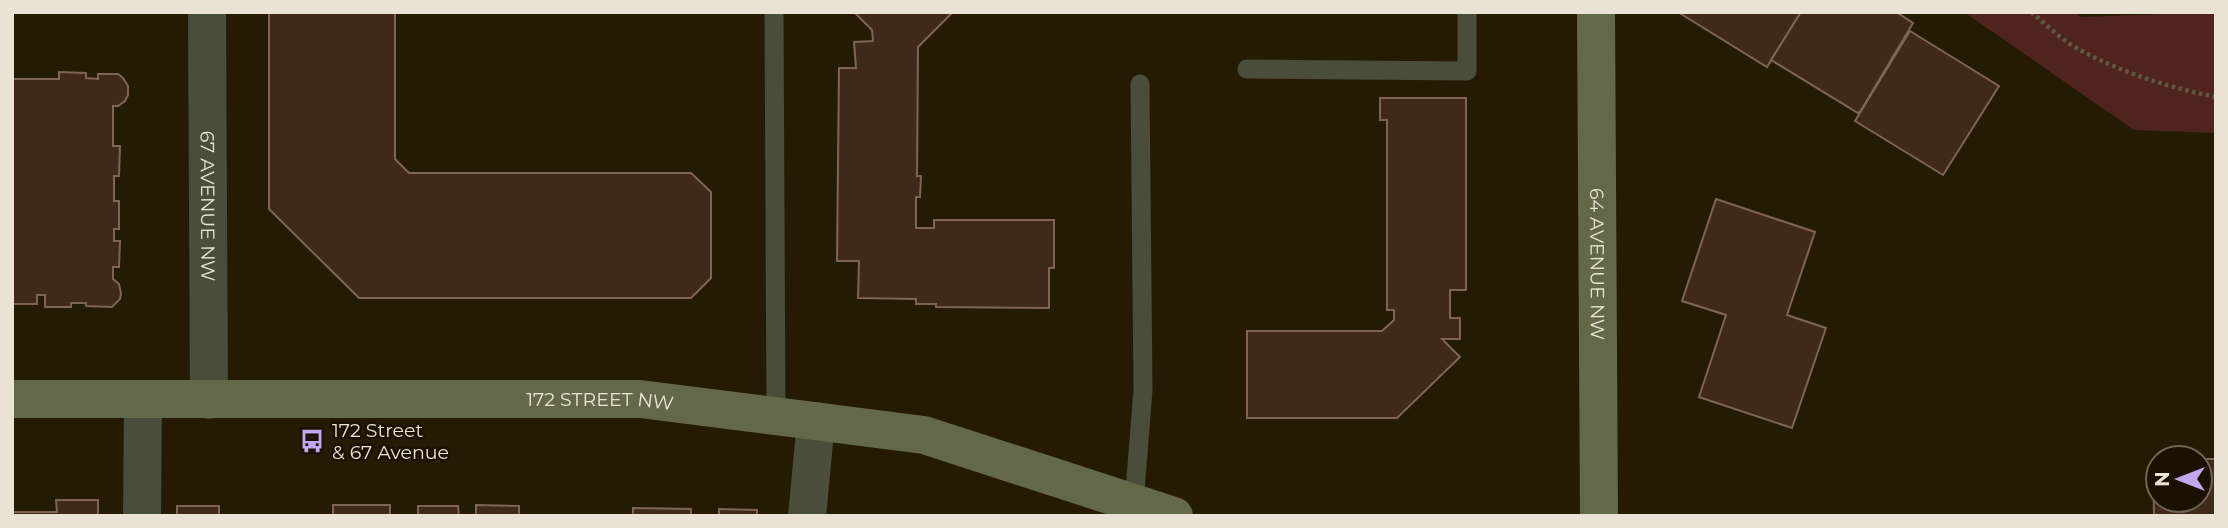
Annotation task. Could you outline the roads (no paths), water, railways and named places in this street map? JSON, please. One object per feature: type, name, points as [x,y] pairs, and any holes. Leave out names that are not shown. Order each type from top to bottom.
[{"type":"street","name":"67 AVENUE NW","points":[[207,12],[209,400]]},
{"type":"street","name":"64 AVENUE NW","points":[[1596,12],[1599,516]]},
{"type":"street","name":"172 STREET NW","points":[[12,399],[640,399],[924,435],[1174,516]]},
{"type":"street","points":[[142,516],[143,400]]},
{"type":"street","points":[[807,516],[816,421]]},
{"type":"lane","points":[[774,12],[776,416]]},
{"type":"lane","points":[[1247,69],[1466,71],[1467,12]]},
{"type":"lane","points":[[1134,502],[1143,390],[1140,84]]},
{"type":"place","name":"172 Street & 67 Avenue","points":[[312,441]]}]
